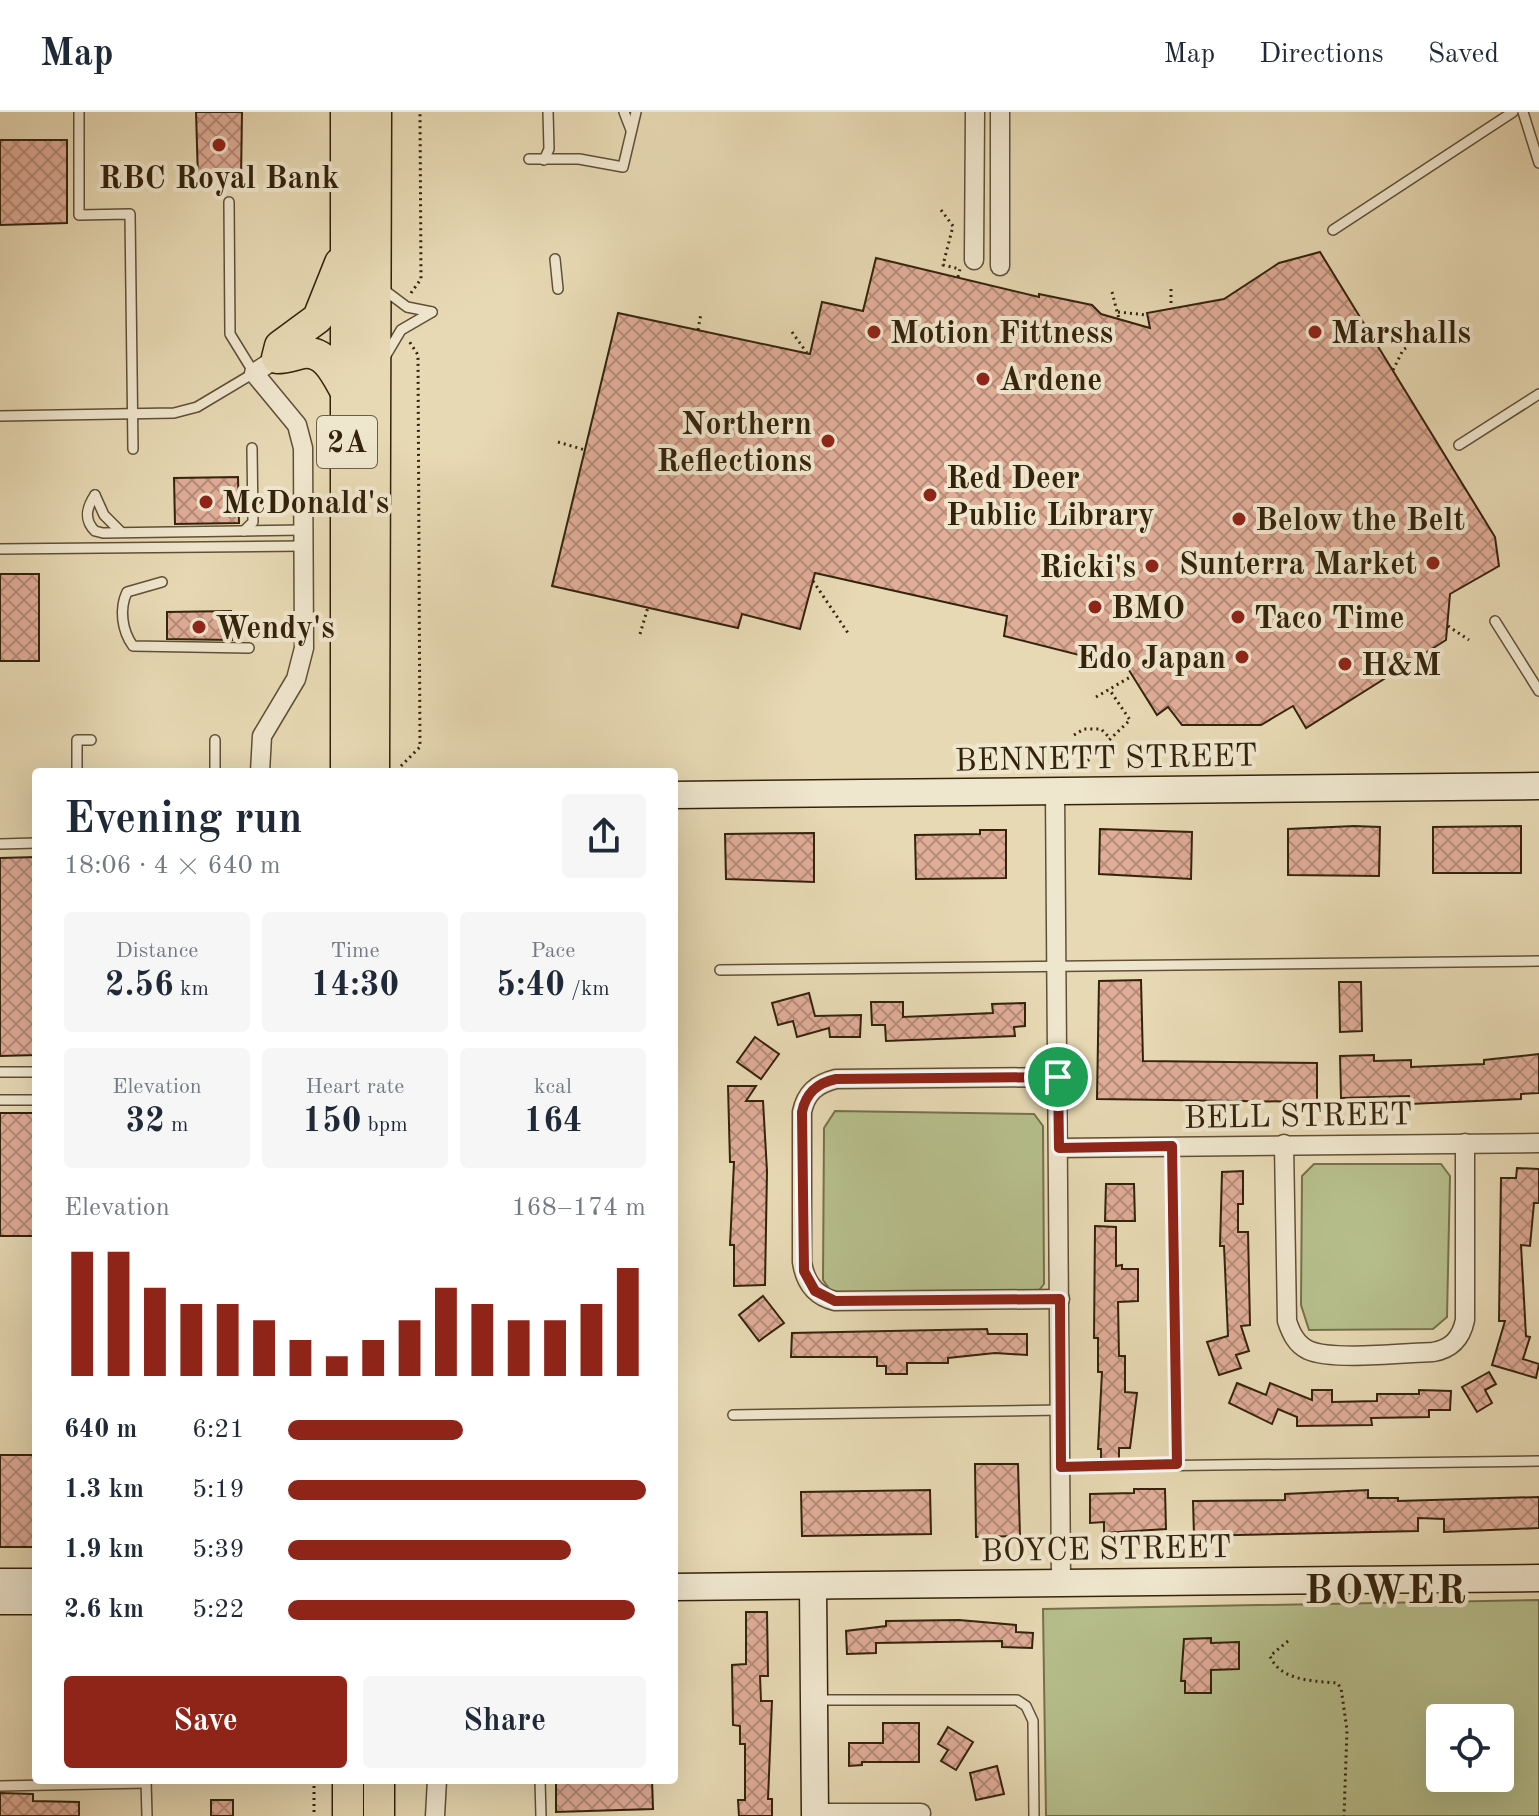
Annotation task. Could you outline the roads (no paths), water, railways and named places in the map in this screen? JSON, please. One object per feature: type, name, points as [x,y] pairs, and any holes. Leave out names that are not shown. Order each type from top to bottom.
[{"type":"main road","name":"2A","points":[[346,112],[346,768]]},
{"type":"main road","name":"2A","points":[[376,112],[377,370],[387,768]]},
{"type":"main road","points":[[266,365],[280,346],[318,318],[337,276],[348,222]]},
{"type":"main road","points":[[266,365],[310,353],[331,366],[347,394]]},
{"type":"main road","points":[[348,1784],[348,1816]]},
{"type":"main road","points":[[379,1784],[379,1816]]},
{"type":"street","points":[[974,260],[975,112]]},
{"type":"street","points":[[1000,112],[1000,266]]},
{"type":"street","points":[[260,768],[262,736],[296,679],[304,648],[301,437],[266,365]]},
{"type":"street","name":"BENNETT STREET","points":[[678,795],[1539,786]]},
{"type":"street","points":[[1055,792],[1061,1582]]},
{"type":"street","points":[[1058,1077],[836,1079],[818,1085],[805,1101],[802,1112],[802,1262],[810,1285],[822,1296],[835,1301],[1060,1299]]},
{"type":"street","points":[[1284,1144],[1287,1321],[1297,1343],[1306,1349],[1328,1354],[1433,1352],[1444,1350],[1457,1340],[1465,1320],[1465,1143]]},
{"type":"street","name":"BELL STREET","points":[[1059,1148],[1539,1143]]},
{"type":"street","name":"BOYCE STREET","points":[[678,1587],[1539,1578]]},
{"type":"street","points":[[0,1582],[32,1582]]},
{"type":"street","points":[[813,1586],[815,1815],[921,1813]]},
{"type":"street","points":[[0,1601],[32,1601]]},
{"type":"street","points":[[435,1816],[437,1784]]},
{"type":"lane","points":[[79,112],[79,215],[130,214],[133,449]]},
{"type":"lane","points":[[544,160],[549,149],[548,112]]},
{"type":"lane","points":[[624,112],[631,130]]},
{"type":"lane","points":[[529,159],[579,159],[623,167],[636,112]]},
{"type":"lane","points":[[1333,230],[1513,112]]},
{"type":"lane","points":[[1523,112],[1539,163]]},
{"type":"lane","points":[[0,416],[133,415],[186,411],[266,365],[230,334],[229,202]]},
{"type":"lane","points":[[555,259],[558,289]]},
{"type":"lane","points":[[377,283],[407,307],[432,312],[401,330],[377,370]]},
{"type":"lane","points":[[1459,445],[1539,394]]},
{"type":"lane","points":[[244,531],[253,522],[252,448]]},
{"type":"lane","points":[[121,532],[104,515],[95,495],[87,507],[90,526],[95,531],[121,532],[244,531],[304,538]]},
{"type":"lane","points":[[0,549],[304,538]]},
{"type":"lane","points":[[162,582],[127,592],[123,601],[124,635],[133,646],[249,648]]},
{"type":"lane","points":[[1495,621],[1539,691]]},
{"type":"lane","points":[[77,768],[77,740],[91,740]]},
{"type":"lane","points":[[215,740],[215,768]]},
{"type":"lane","points":[[0,844],[32,843]]},
{"type":"lane","points":[[720,970],[1539,961]]},
{"type":"lane","points":[[0,1072],[32,1072]]},
{"type":"lane","points":[[0,1100],[32,1100]]},
{"type":"lane","points":[[1172,1146],[1177,1464]]},
{"type":"lane","points":[[733,1415],[1061,1410]]},
{"type":"lane","points":[[1061,1467],[1539,1461]]},
{"type":"lane","points":[[813,1700],[1017,1700],[1026,1706],[1033,1721],[1034,1816]]},
{"type":"lane","points":[[0,1786],[73,1784]]},
{"type":"lane","points":[[146,1784],[147,1816]]},
{"type":"lane","points":[[540,1784],[541,1816]]},
{"type":"place","name":"RBC Royal Bank","points":[[219,145]]},
{"type":"place","name":"Motion Fittness","points":[[874,332]]},
{"type":"place","name":"Marshalls","points":[[1315,332]]},
{"type":"place","name":"Ardene","points":[[983,379]]},
{"type":"place","name":"Northern Reflections","points":[[828,441]]},
{"type":"place","name":"Red Deer Public Library","points":[[930,495]]},
{"type":"place","name":"McDonald's","points":[[206,502]]},
{"type":"place","name":"Below the Belt","points":[[1239,519]]},
{"type":"place","name":"Sunterra Market","points":[[1433,563]]},
{"type":"place","name":"Ricki's","points":[[1152,566]]},
{"type":"place","name":"BMO","points":[[1095,607]]},
{"type":"place","name":"Taco Time","points":[[1238,617]]},
{"type":"place","name":"Wendy's","points":[[199,627]]},
{"type":"place","name":"Edo Japan","points":[[1242,657]]},
{"type":"place","name":"H&M","points":[[1345,664]]},
{"type":"district","name":"BOWER","points":[[1386,1589]]}]
